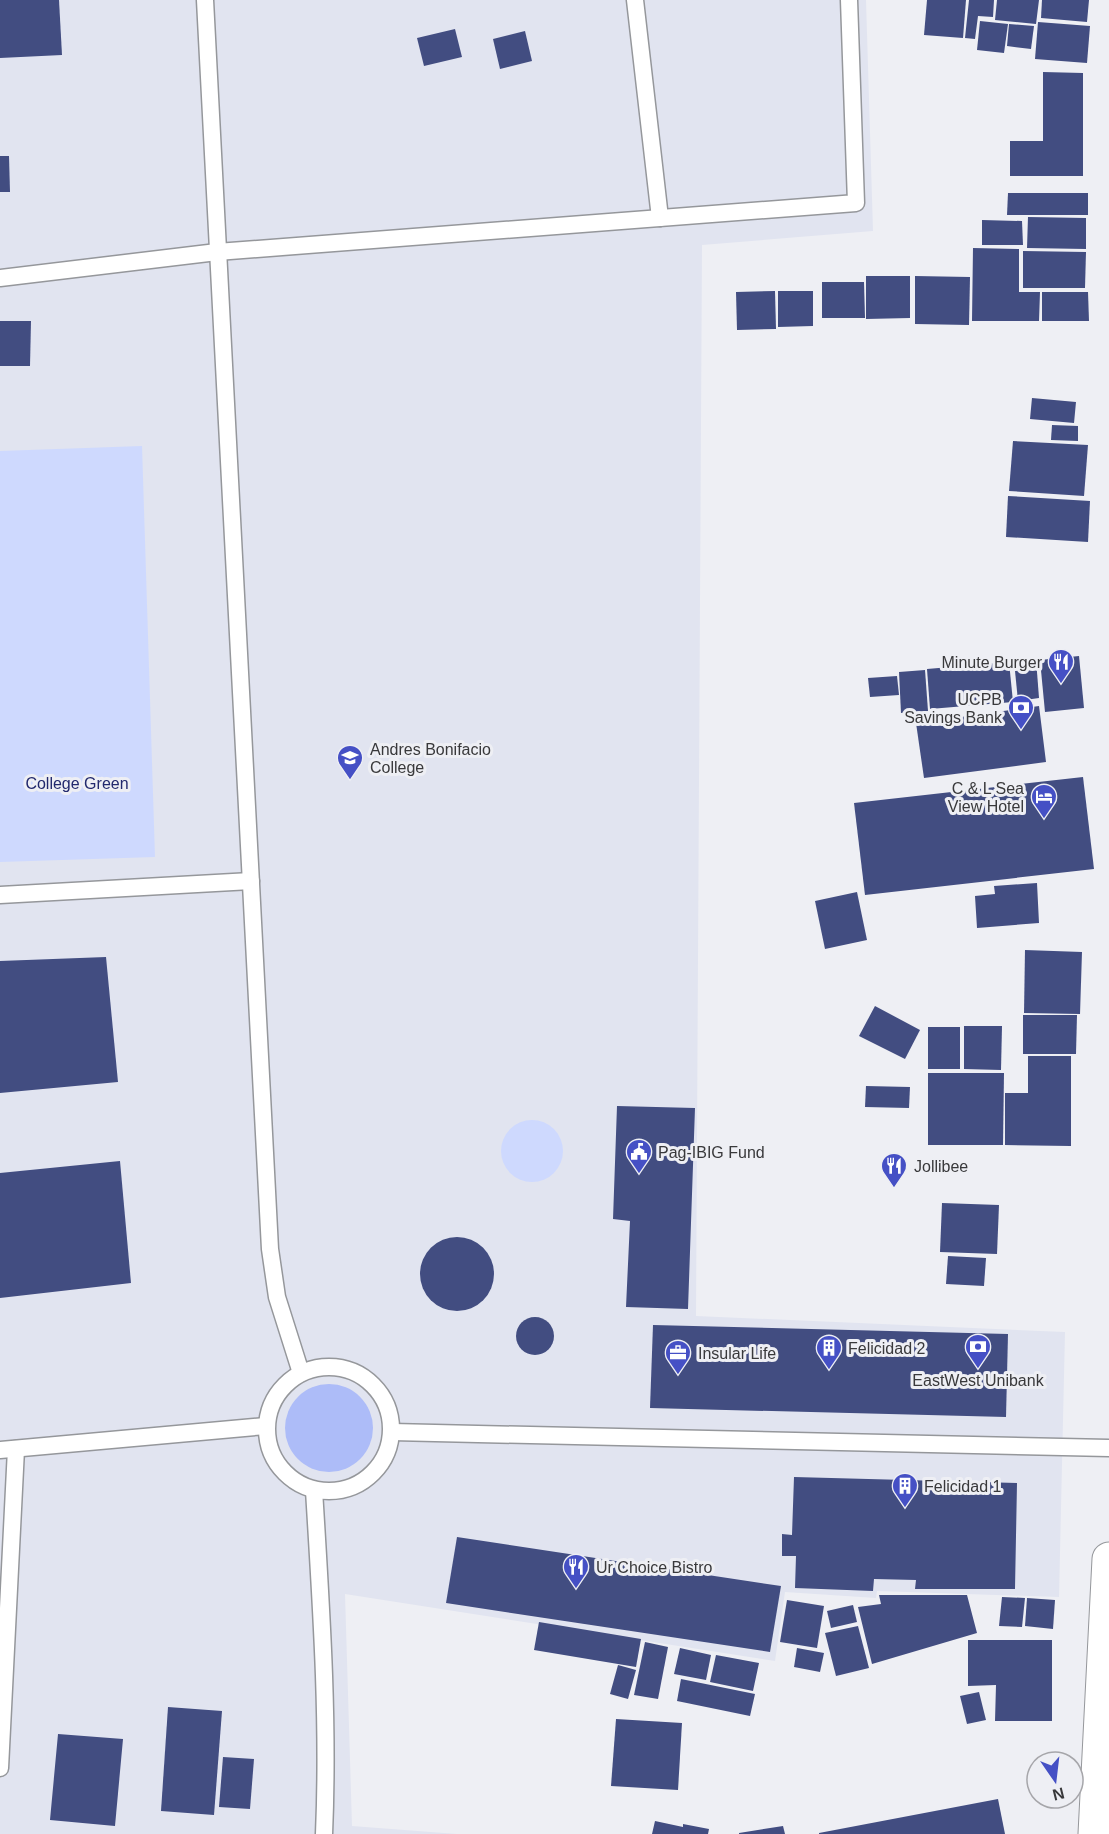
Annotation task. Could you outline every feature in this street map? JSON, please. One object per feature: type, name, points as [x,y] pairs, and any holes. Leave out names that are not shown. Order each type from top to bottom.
[{"type":"main road","points":[[1095,1834],[1109,1559]]},
{"type":"lane","points":[[205,0],[270,1249],[277,1297],[301,1373]]},
{"type":"lane","points":[[635,0],[660,218]]},
{"type":"lane","points":[[0,278],[217,252],[856,203],[849,0]]},
{"type":"lane","points":[[0,895],[251,881]]},
{"type":"lane","points":[[319,1367],[338,1367],[355,1372],[371,1382],[383,1396],[390,1413],[392,1432],[388,1450],[380,1466],[367,1479],[351,1488],[333,1492],[314,1490],[298,1484],[284,1474],[274,1459],[268,1443],[266,1426],[269,1409],[287,1382],[301,1373],[319,1367]]},
{"type":"lane","points":[[0,1768],[8,1450],[266,1426]]},
{"type":"lane","points":[[392,1432],[1109,1448]]},
{"type":"lane","points":[[314,1490],[323,1645],[326,1782],[324,1834]]},
{"type":"shaded area","name":"Andres Bonifacio College","points":[[0,0],[866,0],[873,231],[702,245],[696,1316],[1065,1332],[1059,1597],[877,1591],[876,1598],[785,1592],[775,1661],[345,1594],[352,1826],[457,1834],[0,1834]]},
{"type":"shaded area","points":[[329,1384],[346,1388],[360,1397],[369,1411],[373,1428],[369,1445],[360,1459],[346,1468],[329,1472],[312,1468],[298,1459],[289,1445],[285,1428],[289,1411],[298,1397],[312,1388]]},
{"type":"green space","name":"College Green","points":[[142,446],[155,857],[0,862],[0,451]]},
{"type":"green space","points":[[532,1120],[544,1122],[554,1129],[561,1139],[563,1151],[561,1163],[554,1173],[544,1180],[532,1182],[520,1180],[510,1173],[503,1163],[501,1151],[503,1139],[510,1129],[520,1122]]},
{"type":"building","points":[[0,0],[59,0],[62,55],[0,58]]},
{"type":"building","points":[[927,0],[966,0],[963,38],[924,35]]},
{"type":"building","points":[[969,0],[994,0],[993,17],[978,16],[975,39],[965,38]]},
{"type":"building","points":[[997,0],[1039,0],[1036,24],[995,20]]},
{"type":"building","points":[[1042,0],[1089,0],[1087,22],[1041,18]]},
{"type":"building","points":[[980,21],[1008,24],[1004,53],[977,50]]},
{"type":"building","points":[[1038,22],[1090,26],[1087,63],[1035,59]]},
{"type":"building","points":[[1009,24],[1034,26],[1031,49],[1007,46]]},
{"type":"building","points":[[455,29],[462,57],[424,66],[417,38]]},
{"type":"building","points":[[525,31],[532,61],[500,69],[493,39]]},
{"type":"building","points":[[1043,72],[1083,73],[1083,176],[1010,176],[1010,141],[1043,141]]},
{"type":"building","points":[[0,156],[9,156],[10,192],[0,192]]},
{"type":"building","points":[[1008,193],[1088,193],[1088,215],[1007,215]]},
{"type":"building","points":[[1028,217],[1086,218],[1086,249],[1027,248]]},
{"type":"building","points":[[982,220],[1022,221],[1023,245],[982,245]]},
{"type":"building","points":[[973,248],[1019,249],[1019,292],[1040,292],[1039,321],[972,321]]},
{"type":"building","points":[[1023,251],[1086,252],[1085,288],[1023,288]]},
{"type":"building","points":[[866,276],[910,276],[910,318],[866,319]]},
{"type":"building","points":[[915,276],[970,277],[969,325],[915,324]]},
{"type":"building","points":[[822,282],[864,282],[865,318],[822,318]]},
{"type":"building","points":[[775,291],[776,329],[737,330],[736,292]]},
{"type":"building","points":[[778,291],[813,291],[813,326],[778,327]]},
{"type":"building","points":[[1042,292],[1088,292],[1089,321],[1042,321]]},
{"type":"building","points":[[0,321],[31,321],[30,366],[0,366]]},
{"type":"building","points":[[1032,398],[1076,402],[1074,423],[1030,419]]},
{"type":"building","points":[[1052,425],[1078,426],[1078,441],[1051,440]]},
{"type":"building","points":[[1013,441],[1088,445],[1084,496],[1009,491]]},
{"type":"building","points":[[1008,496],[1090,501],[1088,542],[1006,537]]},
{"type":"building","points":[[1079,656],[1084,708],[1045,712],[1040,660]]},
{"type":"building","points":[[1036,659],[1039,698],[1018,701],[1014,661]]},
{"type":"building","points":[[1009,662],[1013,702],[930,709],[927,669]]},
{"type":"building","points":[[925,670],[928,711],[901,713],[899,672]]},
{"type":"building","points":[[897,676],[899,695],[870,697],[868,678]]},
{"type":"building","points":[[1039,706],[1046,762],[924,778],[916,723]]},
{"type":"building","points":[[1083,777],[1094,869],[865,895],[854,803]]},
{"type":"building","points":[[1037,883],[1039,923],[977,928],[975,896],[995,894],[994,886]]},
{"type":"building","points":[[857,892],[867,940],[825,949],[815,901]]},
{"type":"building","points":[[1025,950],[1082,952],[1080,1014],[1024,1013]]},
{"type":"building","points":[[106,957],[118,1082],[0,1093],[0,961]]},
{"type":"building","points":[[875,1006],[920,1030],[905,1059],[859,1036]]},
{"type":"building","points":[[1023,1015],[1077,1015],[1076,1054],[1023,1054]]},
{"type":"building","points":[[964,1026],[1002,1026],[1001,1070],[964,1069]]},
{"type":"building","points":[[928,1027],[960,1027],[960,1069],[928,1069]]},
{"type":"building","points":[[1028,1056],[1071,1056],[1071,1146],[1005,1145],[1005,1093],[1028,1093]]},
{"type":"building","points":[[928,1073],[1004,1073],[1003,1145],[928,1145]]},
{"type":"building","points":[[866,1086],[910,1087],[909,1108],[865,1107]]},
{"type":"building","points":[[617,1106],[695,1108],[688,1309],[626,1307],[630,1221],[613,1219]]},
{"type":"building","points":[[120,1161],[131,1283],[0,1298],[0,1173]]},
{"type":"building","points":[[942,1203],[999,1205],[997,1254],[940,1252]]},
{"type":"building","points":[[457,1237],[471,1240],[483,1248],[491,1260],[494,1274],[491,1288],[483,1300],[471,1308],[457,1311],[443,1308],[431,1300],[423,1288],[420,1274],[423,1260],[431,1248],[443,1240]]},
{"type":"building","points":[[948,1256],[986,1258],[984,1286],[946,1284]]},
{"type":"building","points":[[535,1317],[542,1318],[548,1323],[553,1329],[553,1343],[548,1349],[542,1354],[535,1355],[528,1354],[522,1349],[517,1343],[516,1336],[517,1329],[522,1323],[528,1318]]},
{"type":"building","name":"Felicidad 2","points":[[653,1325],[1008,1334],[1006,1417],[650,1408]]},
{"type":"building","name":"Felicidad 1","points":[[794,1477],[1017,1483],[1015,1589],[915,1589],[916,1580],[874,1579],[873,1591],[795,1588],[796,1556],[782,1556],[782,1534],[792,1535]]},
{"type":"building","points":[[457,1537],[781,1586],[770,1652],[446,1603]]},
{"type":"building","points":[[879,1595],[967,1595],[977,1633],[872,1664],[858,1607],[881,1604]]},
{"type":"building","points":[[1002,1597],[1025,1598],[1022,1627],[999,1626]]},
{"type":"building","points":[[1027,1598],[1055,1600],[1053,1629],[1025,1626]]},
{"type":"building","points":[[787,1600],[824,1606],[817,1648],[780,1642]]},
{"type":"building","points":[[853,1605],[857,1622],[831,1628],[827,1611]]},
{"type":"building","points":[[539,1622],[641,1639],[636,1667],[534,1650]]},
{"type":"building","points":[[858,1626],[869,1668],[836,1676],[825,1633]]},
{"type":"building","points":[[968,1640],[1052,1640],[1052,1721],[995,1721],[996,1685],[968,1686]]},
{"type":"building","points":[[645,1642],[668,1647],[658,1699],[634,1695]]},
{"type":"building","points":[[680,1648],[711,1655],[706,1680],[674,1674]]},
{"type":"building","points":[[797,1648],[824,1653],[820,1672],[794,1667]]},
{"type":"building","points":[[716,1655],[759,1663],[753,1691],[710,1682]]},
{"type":"building","points":[[618,1665],[636,1670],[628,1699],[610,1694]]},
{"type":"building","points":[[681,1679],[755,1694],[750,1716],[677,1701]]},
{"type":"building","points":[[979,1692],[986,1720],[967,1724],[960,1696]]},
{"type":"building","points":[[168,1707],[222,1711],[214,1815],[161,1811]]},
{"type":"building","points":[[616,1719],[682,1723],[678,1790],[611,1786]]},
{"type":"building","points":[[58,1734],[123,1739],[115,1826],[50,1820]]},
{"type":"building","points":[[223,1757],[254,1759],[250,1809],[219,1807]]},
{"type":"building","points":[[998,1799],[1005,1834],[819,1834],[819,1833]]},
{"type":"building","points":[[655,1821],[683,1827],[683,1824],[709,1829],[708,1834],[652,1834]]},
{"type":"building","points":[[783,1826],[785,1834],[739,1834],[739,1833]]},
{"type":"place","name":"Minute Burger","points":[[1061,685]]},
{"type":"place","name":"UCPB Savings Bank","points":[[1021,731]]},
{"type":"place","name":"Andres Bonifacio College","points":[[350,781]]},
{"type":"place","name":"C & L Sea View Hotel","points":[[1044,820]]},
{"type":"place","name":"Pag-IBIG Fund","points":[[639,1175]]},
{"type":"place","name":"Jollibee","points":[[894,1189]]},
{"type":"place","name":"EastWest Unibank","points":[[978,1370]]},
{"type":"place","name":"Felicidad 2","points":[[829,1371]]},
{"type":"place","name":"Insular Life","points":[[678,1376]]},
{"type":"place","name":"Felicidad 1","points":[[905,1509]]},
{"type":"place","name":"Ur Choice Bistro","points":[[576,1590]]}]
